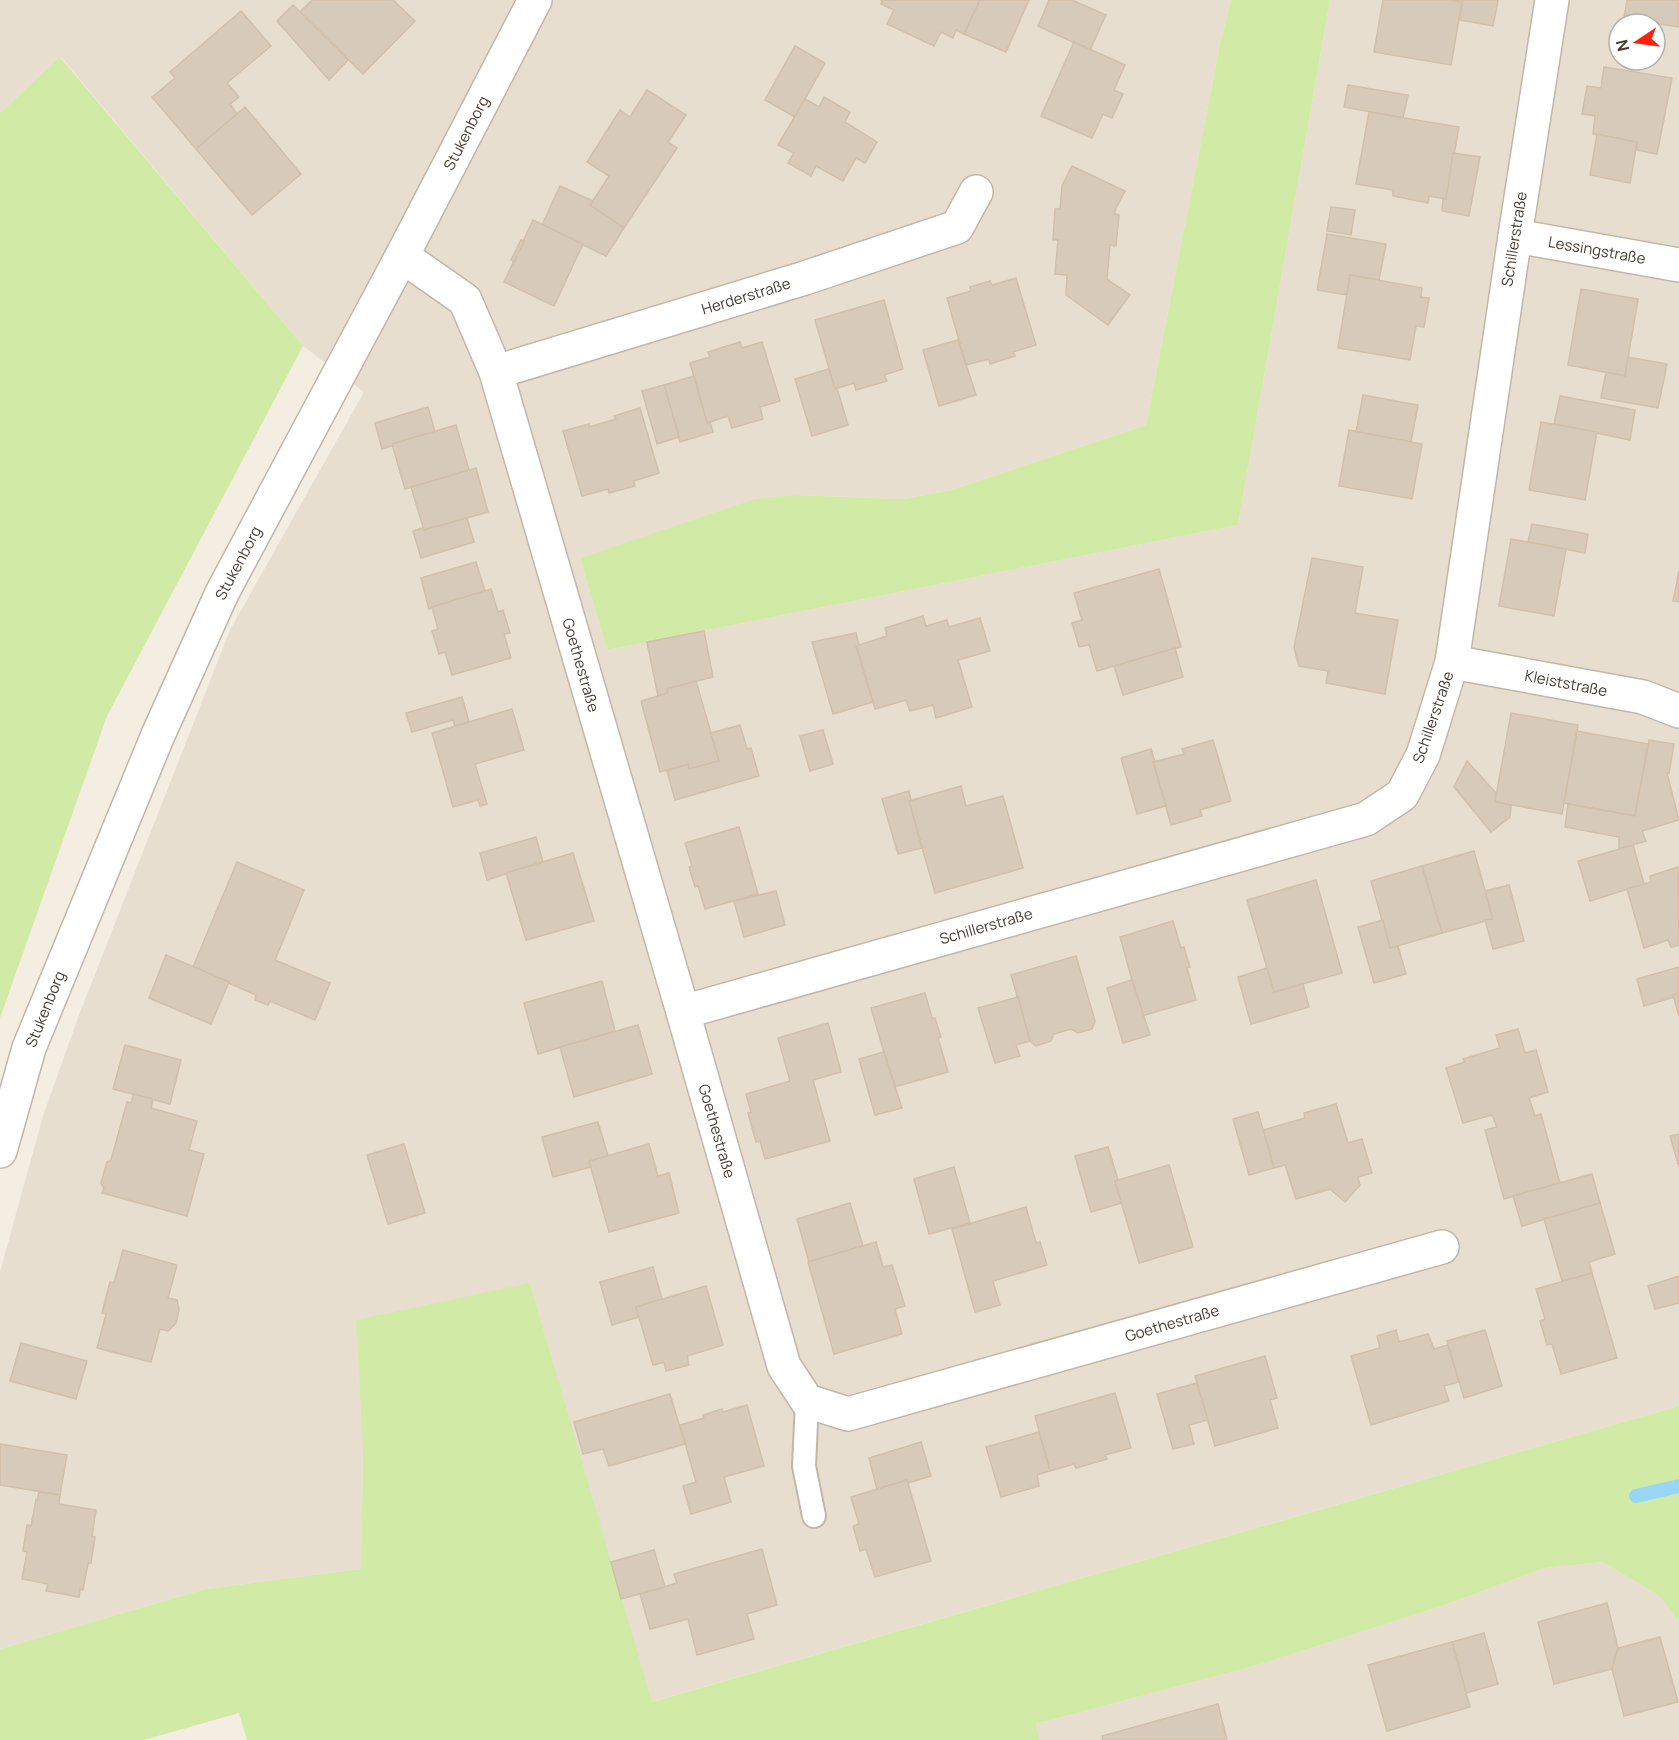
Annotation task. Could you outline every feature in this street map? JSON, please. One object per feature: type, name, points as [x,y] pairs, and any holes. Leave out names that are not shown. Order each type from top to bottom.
[{"type":"street","name":"Stukenborg","points":[[0,1151],[29,1048],[172,702],[222,592],[402,256],[535,0]]},
{"type":"street","name":"Schillerstraße","points":[[683,1012],[1366,819],[1402,795],[1423,755],[1452,662],[1552,0]]},
{"type":"street","name":"Herderstraße","points":[[496,372],[805,278],[957,228],[976,192]]},
{"type":"street","name":"Lessingstraße","points":[[1515,236],[1679,265]]},
{"type":"street","name":"Goethestraße","points":[[402,256],[465,300],[496,372],[784,1365],[807,1401],[848,1414],[1442,1247]]},
{"type":"street","name":"Kleiststraße","points":[[1452,662],[1642,697],[1679,711]]},
{"type":"lane","points":[[807,1401],[804,1466],[814,1516]]},
{"type":"shaded area","points":[[0,0],[1231,0],[1220,44],[1146,425],[951,490],[903,499],[794,495],[580,558],[607,650],[1238,525],[1330,0],[1679,0],[1679,1406],[651,1702],[530,1283],[363,1449],[361,1569],[205,1589],[0,1649],[0,1272],[43,1116],[79,1015],[230,630],[364,392],[303,346],[61,57],[0,113]]},
{"type":"shaded area","points":[[1603,1562],[1659,1596],[1679,1621],[1679,1740],[1040,1740],[1036,1724],[1258,1665],[1445,1605],[1545,1568]]},
{"type":"green space","points":[[1231,0],[1330,0],[1238,525],[607,650],[580,558],[755,499],[794,495],[903,499],[951,490],[1146,425],[1220,44]]},
{"type":"green space","points":[[60,57],[303,346],[107,716],[0,1018],[0,113]]},
{"type":"green space","points":[[530,1283],[652,1702],[1679,1406],[1679,1621],[1659,1596],[1603,1562],[1545,1568],[1445,1605],[1258,1665],[1036,1724],[1040,1740],[247,1740],[239,1713],[144,1740],[0,1740],[0,1649],[205,1589],[361,1569],[363,1449],[356,1320]]},
{"type":"building","points":[[312,0],[393,0],[415,21],[363,74],[300,12]]},
{"type":"building","points":[[880,0],[980,0],[964,34],[956,30],[953,38],[941,32],[934,46],[887,24],[894,10],[881,4]]},
{"type":"building","points":[[980,0],[1029,0],[1006,52],[964,34]]},
{"type":"building","points":[[1049,0],[1072,0],[1106,15],[1090,50],[1038,26]]},
{"type":"building","points":[[1383,0],[1462,2],[1451,65],[1374,52]]},
{"type":"building","points":[[1451,0],[1498,0],[1493,26],[1459,20],[1462,2]]},
{"type":"building","points":[[1627,0],[1679,0],[1679,27],[1667,25],[1667,12],[1625,12]]},
{"type":"building","points":[[293,5],[348,60],[329,80],[277,21]]},
{"type":"building","points":[[241,11],[271,46],[227,83],[239,97],[230,104],[237,114],[196,149],[152,97],[175,78],[170,72]]},
{"type":"building","points":[[1074,42],[1125,65],[1114,90],[1123,94],[1112,118],[1103,114],[1092,138],[1041,116]]},
{"type":"building","points":[[795,46],[825,63],[795,117],[765,100]]},
{"type":"building","points":[[1604,67],[1607,67],[1607,72],[1635,72],[1672,78],[1657,154],[1636,150],[1637,142],[1593,134],[1595,116],[1582,114],[1587,86],[1601,88]]},
{"type":"building","points":[[1348,85],[1408,95],[1403,118],[1344,107]]},
{"type":"building","points":[[647,90],[686,115],[668,142],[677,148],[624,228],[590,205],[609,176],[587,162],[620,110],[630,117]]},
{"type":"building","points":[[824,97],[850,112],[845,122],[877,142],[865,163],[856,158],[843,181],[816,166],[811,176],[788,163],[794,153],[778,145],[805,99],[819,107]]},
{"type":"building","points":[[245,107],[301,174],[252,215],[196,149]]},
{"type":"building","points":[[1369,112],[1459,127],[1446,199],[1429,196],[1428,203],[1393,196],[1393,190],[1356,184]]},
{"type":"building","points":[[1597,134],[1637,142],[1630,183],[1590,175]]},
{"type":"building","points":[[1453,153],[1480,157],[1469,216],[1442,211]]},
{"type":"building","points":[[1072,166],[1125,191],[1115,210],[1115,214],[1119,215],[1116,246],[1110,245],[1107,279],[1130,295],[1108,325],[1066,295],[1067,275],[1055,274],[1058,240],[1053,240],[1055,209],[1060,209],[1062,186]]},
{"type":"building","points":[[560,186],[593,201],[590,205],[624,228],[606,256],[542,225]]},
{"type":"building","points":[[1331,207],[1355,210],[1351,235],[1327,231]]},
{"type":"building","points":[[533,220],[583,244],[554,306],[504,282]]},
{"type":"building","points":[[1327,234],[1386,244],[1379,280],[1350,275],[1347,295],[1317,290]]},
{"type":"building","points":[[521,240],[524,241],[514,262],[511,260]]},
{"type":"building","points":[[1350,275],[1422,288],[1421,297],[1429,298],[1424,327],[1416,326],[1410,360],[1338,348]]},
{"type":"building","points":[[1016,278],[1036,345],[1013,352],[1015,356],[990,364],[989,359],[966,365],[947,298],[971,291],[970,287],[990,281],[992,285]]},
{"type":"building","points":[[1581,289],[1638,299],[1625,376],[1568,365]]},
{"type":"building","points":[[884,300],[903,369],[884,375],[887,381],[856,390],[854,383],[835,389],[815,320]]},
{"type":"building","points":[[958,340],[976,395],[939,406],[923,350]]},
{"type":"building","points":[[740,342],[742,348],[762,342],[780,401],[760,407],[763,419],[732,428],[728,416],[707,423],[690,363],[710,357],[708,352]]},
{"type":"building","points":[[1628,357],[1667,364],[1658,408],[1601,398],[1606,372],[1625,376]]},
{"type":"building","points":[[829,369],[848,425],[812,436],[795,379]]},
{"type":"building","points":[[694,376],[707,423],[710,422],[713,432],[680,442],[664,385]]},
{"type":"building","points":[[664,385],[679,437],[657,444],[642,391]]},
{"type":"building","points":[[1363,395],[1418,405],[1411,442],[1356,432]]},
{"type":"building","points":[[1560,396],[1635,410],[1630,440],[1554,424]]},
{"type":"building","points":[[428,407],[435,432],[382,449],[375,423]]},
{"type":"building","points":[[640,408],[659,473],[634,481],[635,486],[609,493],[608,489],[582,496],[563,431],[589,424],[589,427],[616,419],[614,416]]},
{"type":"building","points":[[1541,422],[1597,432],[1585,500],[1529,490]]},
{"type":"building","points":[[456,425],[469,470],[405,489],[392,444]]},
{"type":"building","points":[[1349,430],[1422,444],[1412,499],[1339,486]]},
{"type":"building","points":[[476,468],[488,512],[424,530],[411,487]]},
{"type":"building","points":[[467,518],[474,542],[421,558],[413,531]]},
{"type":"building","points":[[1532,524],[1588,534],[1585,553],[1528,542]]},
{"type":"building","points":[[1511,539],[1566,549],[1554,616],[1499,606]]},
{"type":"building","points":[[1312,558],[1363,567],[1355,613],[1398,620],[1385,694],[1326,683],[1328,671],[1299,666],[1294,648]]},
{"type":"building","points":[[476,562],[485,591],[429,609],[421,578]]},
{"type":"building","points":[[1159,569],[1181,647],[1097,671],[1089,645],[1079,647],[1072,623],[1082,620],[1074,593]]},
{"type":"building","points":[[1679,571],[1679,602],[1673,601]]},
{"type":"building","points":[[491,589],[498,612],[503,610],[510,633],[504,634],[511,658],[452,675],[445,652],[439,654],[432,631],[438,629],[432,607]]},
{"type":"building","points":[[923,616],[926,626],[947,620],[949,627],[980,618],[990,651],[958,660],[972,707],[936,718],[933,705],[910,711],[906,700],[875,709],[856,646],[887,636],[885,628]]},
{"type":"building","points":[[704,631],[713,677],[667,689],[668,693],[658,696],[647,642]]},
{"type":"building","points":[[856,633],[859,645],[856,646],[873,702],[833,714],[812,642]]},
{"type":"building","points":[[1175,648],[1183,677],[1123,695],[1114,666]]},
{"type":"building","points":[[696,681],[719,761],[689,769],[688,764],[660,772],[641,701],[668,693],[667,689]]},
{"type":"building","points":[[462,697],[469,722],[455,726],[453,720],[412,732],[406,713]]},
{"type":"building","points":[[512,709],[524,750],[475,764],[487,804],[480,806],[478,800],[453,807],[432,733]]},
{"type":"building","points":[[1511,713],[1578,725],[1562,814],[1495,802]]},
{"type":"building","points":[[740,725],[747,749],[751,748],[759,776],[675,800],[667,771],[688,764],[689,769],[719,761],[711,733]]},
{"type":"building","points":[[823,730],[833,764],[810,771],[800,736]]},
{"type":"building","points":[[1577,731],[1648,744],[1635,816],[1564,803]]},
{"type":"building","points":[[1213,740],[1231,801],[1200,810],[1202,816],[1171,825],[1153,762],[1184,754],[1182,749]]},
{"type":"building","points":[[1649,740],[1674,744],[1669,773],[1667,773],[1679,820],[1642,831],[1646,841],[1619,849],[1619,837],[1565,827],[1568,804],[1635,816]]},
{"type":"building","points":[[1151,749],[1166,806],[1137,814],[1121,758]]},
{"type":"building","points":[[1467,761],[1496,793],[1495,802],[1511,805],[1510,817],[1491,832],[1454,787]]},
{"type":"building","points":[[961,786],[966,806],[1003,796],[1023,868],[935,893],[909,801]]},
{"type":"building","points":[[909,791],[911,800],[909,801],[922,848],[898,854],[882,799]]},
{"type":"building","points":[[739,827],[758,894],[705,909],[698,886],[695,887],[685,843]]},
{"type":"building","points":[[536,837],[543,862],[487,880],[480,853]]},
{"type":"building","points":[[1633,845],[1644,884],[1590,901],[1578,861]]},
{"type":"building","points":[[1474,851],[1493,919],[1442,933],[1422,866]]},
{"type":"building","points":[[573,853],[594,921],[526,940],[506,873]]},
{"type":"building","points":[[237,862],[304,890],[275,960],[330,983],[315,1020],[270,1001],[268,1005],[255,1000],[256,995],[193,967]]},
{"type":"building","points":[[1422,866],[1442,933],[1390,948],[1371,881]]},
{"type":"building","points":[[1678,867],[1679,945],[1671,947],[1668,940],[1644,948],[1627,889],[1651,882],[1650,876]]},
{"type":"building","points":[[1316,880],[1342,973],[1274,992],[1247,900]]},
{"type":"building","points":[[1509,885],[1524,941],[1493,949],[1485,920],[1493,919],[1485,891]]},
{"type":"building","points":[[776,891],[785,925],[744,937],[734,901]]},
{"type":"building","points":[[1383,920],[1390,948],[1398,946],[1406,974],[1374,983],[1358,927]]},
{"type":"building","points":[[1173,921],[1181,948],[1184,947],[1190,967],[1187,968],[1196,1000],[1142,1016],[1120,937]]},
{"type":"building","points":[[166,955],[229,982],[211,1024],[149,998]]},
{"type":"building","points":[[1076,956],[1095,1021],[1092,1029],[1078,1033],[1071,1029],[1054,1034],[1051,1041],[1036,1046],[1030,1041],[1011,975]]},
{"type":"building","points":[[1679,967],[1679,993],[1673,995],[1674,997],[1644,1006],[1637,979]]},
{"type":"building","points":[[1267,968],[1274,992],[1303,984],[1309,1007],[1251,1024],[1238,977]]},
{"type":"building","points":[[1132,980],[1150,1035],[1123,1043],[1107,988]]},
{"type":"building","points":[[602,981],[615,1031],[538,1054],[524,1003]]},
{"type":"building","points":[[925,993],[932,1018],[935,1018],[941,1037],[938,1038],[948,1072],[894,1087],[871,1008]]},
{"type":"building","points":[[1679,993],[1679,1016],[1673,995]]},
{"type":"building","points":[[1018,997],[1030,1041],[1016,1045],[1020,1056],[995,1063],[978,1008]]},
{"type":"building","points":[[828,1023],[841,1072],[813,1080],[830,1141],[765,1159],[760,1141],[756,1142],[748,1113],[751,1112],[746,1094],[790,1081],[778,1038]]},
{"type":"building","points":[[638,1025],[652,1074],[574,1097],[560,1047]]},
{"type":"building","points":[[1518,1029],[1525,1053],[1536,1050],[1548,1092],[1529,1098],[1535,1116],[1541,1114],[1560,1183],[1504,1199],[1485,1130],[1497,1127],[1492,1115],[1463,1123],[1446,1068],[1465,1062],[1463,1059],[1500,1048],[1496,1035]]},
{"type":"building","points":[[125,1045],[181,1060],[170,1104],[113,1089]]},
{"type":"building","points":[[884,1052],[902,1108],[875,1115],[859,1059]]},
{"type":"building","points":[[134,1094],[153,1099],[151,1108],[197,1121],[189,1150],[204,1154],[187,1216],[102,1193],[104,1188],[101,1183],[107,1162],[111,1160],[127,1102],[131,1103]]},
{"type":"building","points":[[1336,1104],[1348,1143],[1362,1139],[1372,1173],[1358,1177],[1360,1185],[1345,1202],[1330,1189],[1296,1199],[1285,1165],[1274,1168],[1263,1130],[1305,1118],[1304,1113]]},
{"type":"building","points":[[1258,1112],[1274,1168],[1249,1175],[1233,1119]]},
{"type":"building","points":[[598,1122],[608,1156],[589,1161],[591,1167],[553,1177],[542,1137]]},
{"type":"building","points":[[1679,1134],[1679,1167],[1670,1136]]},
{"type":"building","points":[[404,1144],[425,1213],[388,1224],[367,1155]]},
{"type":"building","points":[[649,1144],[658,1176],[669,1173],[679,1213],[609,1232],[589,1161]]},
{"type":"building","points":[[1108,1147],[1122,1203],[1091,1212],[1075,1156]]},
{"type":"building","points":[[1169,1165],[1193,1247],[1139,1263],[1115,1181]]},
{"type":"building","points":[[954,1167],[970,1223],[929,1234],[914,1179]]},
{"type":"building","points":[[1592,1174],[1600,1203],[1522,1226],[1513,1196]]},
{"type":"building","points":[[850,1203],[863,1246],[809,1262],[797,1219]]},
{"type":"building","points":[[1600,1203],[1615,1254],[1589,1262],[1592,1273],[1562,1281],[1544,1219]]},
{"type":"building","points":[[1026,1207],[1036,1243],[1040,1242],[1047,1265],[993,1281],[1000,1305],[975,1312],[952,1229]]},
{"type":"building","points":[[876,1242],[883,1267],[892,1265],[905,1306],[895,1309],[902,1334],[834,1354],[808,1262]]},
{"type":"building","points":[[123,1250],[177,1265],[168,1298],[177,1300],[179,1310],[176,1323],[168,1331],[160,1329],[151,1362],[97,1348],[106,1314],[102,1313],[110,1282],[114,1283]]},
{"type":"building","points":[[653,1267],[662,1299],[636,1307],[639,1317],[612,1325],[600,1282]]},
{"type":"building","points":[[1592,1273],[1617,1358],[1561,1374],[1552,1344],[1547,1345],[1540,1321],[1545,1319],[1536,1289]]},
{"type":"building","points":[[1679,1276],[1679,1303],[1655,1309],[1648,1286]]},
{"type":"building","points":[[706,1286],[723,1345],[687,1356],[689,1365],[666,1371],[664,1362],[653,1365],[636,1307]]},
{"type":"building","points":[[1396,1330],[1399,1342],[1428,1334],[1434,1349],[1448,1345],[1459,1382],[1444,1386],[1449,1401],[1371,1425],[1351,1356],[1380,1348],[1377,1336]]},
{"type":"building","points":[[1485,1330],[1502,1386],[1464,1398],[1447,1341]]},
{"type":"building","points":[[21,1343],[87,1361],[76,1399],[10,1381]]},
{"type":"building","points":[[1265,1356],[1277,1398],[1270,1400],[1278,1428],[1215,1446],[1195,1376]]},
{"type":"building","points":[[1197,1383],[1208,1420],[1189,1425],[1194,1444],[1173,1449],[1157,1394]]},
{"type":"building","points":[[1115,1393],[1131,1448],[1105,1455],[1107,1459],[1076,1468],[1074,1464],[1050,1471],[1035,1416]]},
{"type":"building","points":[[670,1394],[685,1444],[609,1466],[603,1449],[583,1454],[574,1422]]},
{"type":"building","points":[[747,1405],[764,1466],[724,1477],[731,1502],[691,1514],[683,1486],[696,1482],[680,1425],[704,1418],[703,1415],[722,1409],[723,1412]]},
{"type":"building","points":[[1039,1432],[1050,1471],[1037,1475],[1039,1486],[1001,1497],[986,1447]]},
{"type":"building","points":[[921,1442],[931,1476],[877,1489],[869,1458]]},
{"type":"building","points":[[0,1444],[67,1455],[60,1495],[0,1485]]},
{"type":"building","points":[[907,1480],[931,1561],[875,1577],[866,1549],[860,1551],[853,1526],[859,1524],[851,1497]]},
{"type":"building","points":[[39,1492],[60,1495],[59,1504],[96,1510],[91,1563],[88,1563],[83,1590],[80,1589],[79,1597],[46,1591],[48,1584],[22,1579],[27,1552],[23,1551],[27,1525],[31,1526]]},
{"type":"building","points":[[762,1549],[777,1605],[747,1614],[754,1639],[697,1655],[688,1619],[650,1629],[640,1594],[677,1583],[674,1574]]},
{"type":"building","points":[[654,1550],[665,1587],[621,1599],[611,1562]]},
{"type":"building","points":[[1607,1603],[1618,1648],[1612,1669],[1554,1684],[1538,1622]]},
{"type":"building","points":[[1484,1633],[1498,1684],[1466,1693],[1452,1642]]},
{"type":"building","points":[[1660,1637],[1678,1702],[1624,1716],[1612,1669],[1618,1648]]},
{"type":"building","points":[[1452,1642],[1470,1707],[1387,1731],[1368,1665]]},
{"type":"building","points":[[1218,1704],[1227,1740],[1103,1740],[1102,1736]]},
{"type":"waterway","points":[[1636,1496],[1679,1486]]}]
